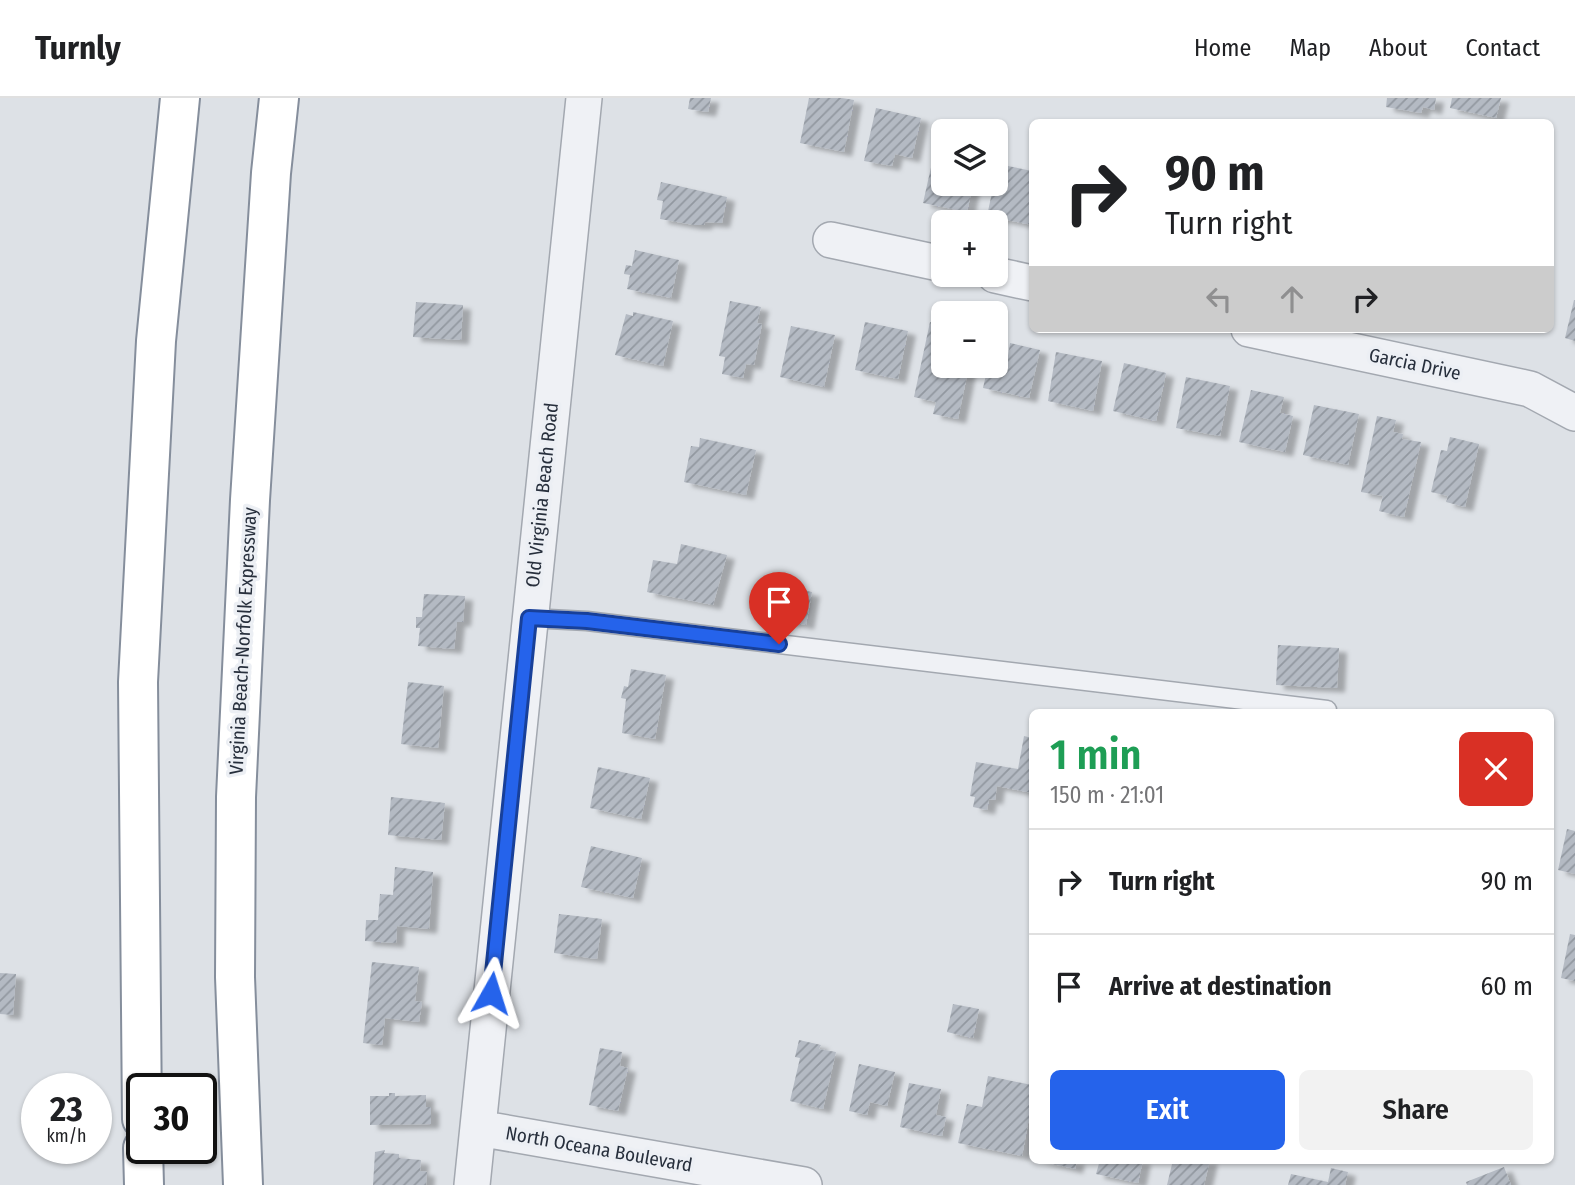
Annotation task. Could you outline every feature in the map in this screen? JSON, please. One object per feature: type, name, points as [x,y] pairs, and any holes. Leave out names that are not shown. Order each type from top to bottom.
[{"type":"highway","points":[[142,1073],[138,682],[156,341],[180,98]]},
{"type":"highway","name":"Virginia Beach-Norfolk Expressway","points":[[243,1185],[235,977],[236,797],[250,500],[271,173],[279,98]]},
{"type":"highway","points":[[143,1164],[144,1185]]},
{"type":"street","name":"Old Virginia Beach Road","points":[[472,1185],[584,98]]},
{"type":"street","points":[[831,240],[931,261]]},
{"type":"street","points":[[1008,278],[1029,282]]},
{"type":"street","name":"Garcia Drive","points":[[1268,333],[1530,389],[1575,414]]},
{"type":"street","name":"North Oceana Boulevard","points":[[478,1128],[804,1185]]},
{"type":"lane","points":[[529,618],[600,623],[1327,709]]},
{"type":"building","points":[[690,98],[711,98],[708,112],[688,109]]},
{"type":"building","points":[[809,98],[854,100],[844,152],[800,143]]},
{"type":"building","points":[[1387,98],[1436,98],[1434,110],[1423,107],[1421,113],[1386,107]]},
{"type":"building","points":[[1452,98],[1501,98],[1496,118],[1450,108]]},
{"type":"building","points":[[876,108],[921,118],[912,158],[895,154],[892,166],[864,161]]},
{"type":"building","points":[[1008,166],[1029,170],[1029,224],[1008,220],[1008,210],[988,210],[991,196],[1008,196]]},
{"type":"building","points":[[931,167],[931,196],[970,196],[967,210],[923,203]]},
{"type":"building","points":[[661,182],[727,197],[722,223],[705,222],[704,225],[694,225],[660,219],[663,201],[657,200]]},
{"type":"building","points":[[635,250],[679,260],[671,298],[627,289],[630,275],[624,274],[626,265],[632,266]]},
{"type":"building","points":[[1575,300],[1575,341],[1565,338]]},
{"type":"building","points":[[730,301],[761,307],[757,323],[762,324],[754,365],[746,364],[743,378],[722,374],[725,357],[719,356]]},
{"type":"building","points":[[416,302],[463,305],[461,340],[413,337]]},
{"type":"building","points":[[633,312],[673,321],[663,366],[615,355],[626,314],[633,316]]},
{"type":"building","points":[[865,322],[908,331],[898,379],[855,370]]},
{"type":"building","points":[[930,322],[931,378],[967,378],[958,419],[933,414],[936,402],[914,397]]},
{"type":"building","points":[[791,326],[835,335],[824,387],[780,377]]},
{"type":"building","points":[[1010,343],[1040,350],[1029,398],[983,388],[985,378],[1008,378]]},
{"type":"building","points":[[1056,352],[1102,361],[1093,411],[1048,401]]},
{"type":"building","points":[[1124,363],[1166,373],[1156,421],[1113,411]]},
{"type":"building","points":[[1186,377],[1230,386],[1220,436],[1176,428]]},
{"type":"building","points":[[1251,390],[1284,397],[1280,413],[1293,416],[1285,452],[1239,442]]},
{"type":"building","points":[[1314,405],[1359,414],[1348,465],[1303,455]]},
{"type":"building","points":[[1377,416],[1396,420],[1393,432],[1403,434],[1402,439],[1421,442],[1404,517],[1379,511],[1383,496],[1361,492]]},
{"type":"building","points":[[1450,437],[1479,444],[1465,507],[1446,502],[1448,496],[1431,492],[1441,450],[1447,451]]},
{"type":"building","points":[[700,438],[756,450],[746,495],[684,482],[691,446],[699,447]]},
{"type":"building","points":[[681,544],[727,555],[713,605],[647,592],[653,560],[677,564]]},
{"type":"building","points":[[776,585],[812,592],[806,625],[770,618]]},
{"type":"building","points":[[424,594],[465,596],[463,622],[457,622],[454,649],[418,646],[420,628],[416,628],[416,617],[422,617]]},
{"type":"building","points":[[1278,645],[1339,648],[1337,688],[1276,685]]},
{"type":"building","points":[[631,669],[666,675],[655,739],[622,733],[626,699],[621,698],[624,686],[628,687]]},
{"type":"building","points":[[408,682],[444,686],[438,748],[401,744]]},
{"type":"building","points":[[1024,736],[1029,737],[1029,792],[997,786],[995,800],[989,799],[987,810],[973,807],[975,797],[970,796],[976,762],[1018,769]]},
{"type":"building","points":[[598,767],[650,778],[641,819],[590,808]]},
{"type":"building","points":[[391,797],[445,803],[441,840],[388,835]]},
{"type":"building","points":[[1567,829],[1575,831],[1575,874],[1558,870]]},
{"type":"building","points":[[591,846],[642,858],[633,898],[581,887]]},
{"type":"building","points":[[395,867],[433,872],[429,929],[397,926],[396,943],[365,941],[366,920],[378,920],[380,894],[393,895]]},
{"type":"building","points":[[559,914],[602,919],[597,959],[554,953]]},
{"type":"building","points":[[1570,934],[1575,935],[1575,981],[1561,978]]},
{"type":"building","points":[[372,962],[419,967],[415,1001],[422,1002],[419,1022],[385,1018],[382,1045],[363,1043]]},
{"type":"building","points":[[0,973],[16,974],[13,1015],[0,1014]]},
{"type":"building","points":[[953,1004],[979,1009],[973,1038],[947,1032]]},
{"type":"building","points":[[799,1040],[821,1045],[819,1049],[836,1052],[823,1109],[790,1101],[800,1058],[795,1057]]},
{"type":"building","points":[[600,1048],[622,1052],[620,1066],[628,1068],[618,1111],[589,1105]]},
{"type":"building","points":[[859,1064],[895,1072],[887,1106],[870,1102],[867,1115],[849,1111]]},
{"type":"building","points":[[988,1076],[1029,1084],[1029,1118],[1022,1156],[958,1143],[967,1104],[982,1107]]},
{"type":"building","points":[[909,1083],[941,1089],[936,1115],[946,1117],[942,1136],[900,1127]]},
{"type":"building","points":[[389,1093],[395,1093],[395,1096],[426,1095],[426,1107],[431,1107],[431,1124],[370,1125],[370,1096],[389,1096]]},
{"type":"building","points":[[385,1150],[384,1153],[399,1154],[399,1158],[421,1160],[420,1171],[427,1172],[426,1185],[373,1185],[375,1152]]},
{"type":"building","points":[[1053,1164],[1076,1164],[1075,1169]]},
{"type":"building","points":[[1099,1164],[1142,1164],[1138,1183],[1096,1174]]},
{"type":"building","points":[[1172,1164],[1209,1164],[1204,1185],[1167,1185]]},
{"type":"building","points":[[1504,1167],[1511,1185],[1467,1185],[1466,1182]]},
{"type":"building","points":[[1331,1168],[1348,1172],[1345,1185],[1288,1185],[1291,1174],[1328,1182]]},
{"type":"route","points":[[491,993],[529,618],[587,621],[779,644]]}]
